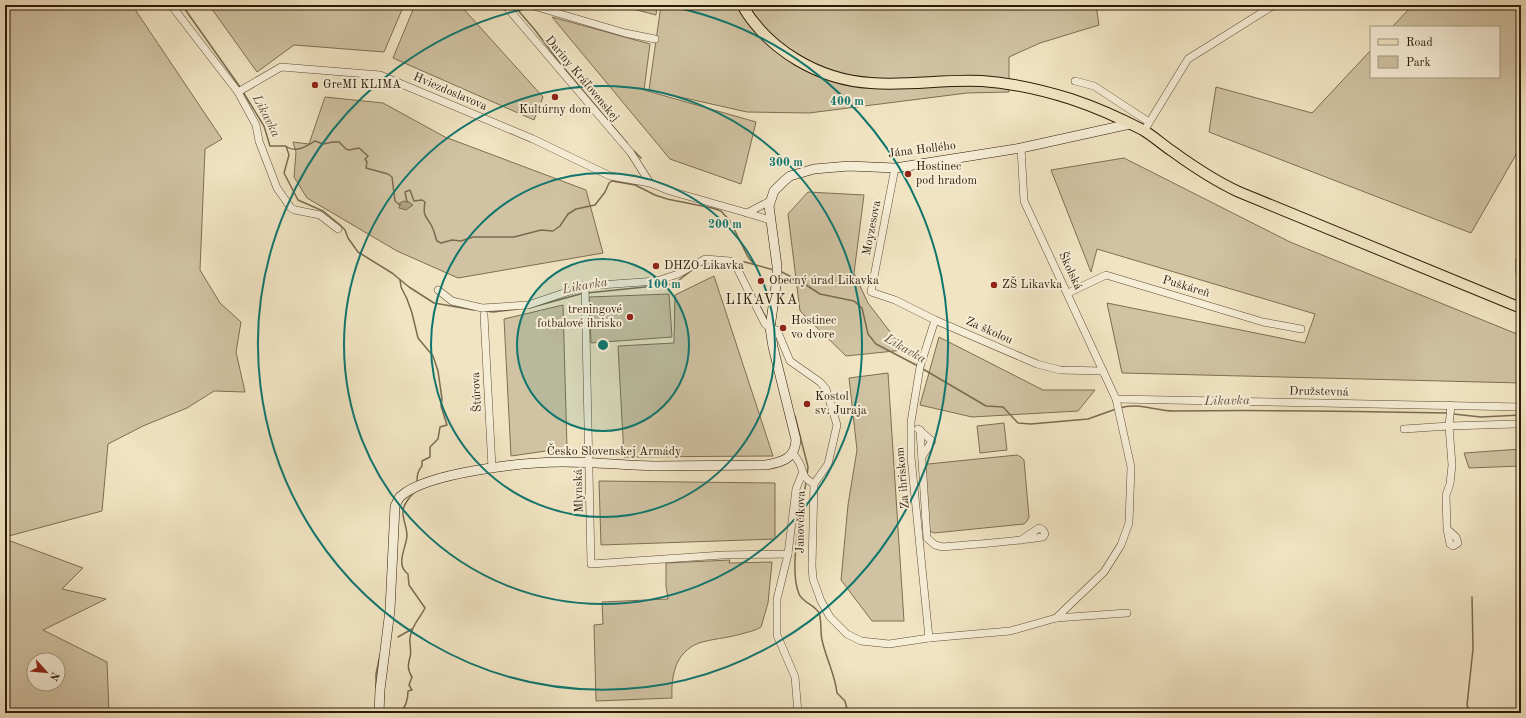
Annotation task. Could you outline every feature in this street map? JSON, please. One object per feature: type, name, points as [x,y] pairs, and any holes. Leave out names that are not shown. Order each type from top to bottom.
[{"type":"main road","points":[[742,5],[760,31],[776,46],[800,62],[832,75],[854,81],[876,84],[969,81],[1012,84],[1037,89],[1070,99],[1130,124],[1147,127],[1195,167],[1233,189],[1518,307]]},
{"type":"street","points":[[171,5],[238,92],[256,125],[259,141],[277,188],[291,208],[320,215],[338,229]]},
{"type":"street","points":[[530,5],[625,33],[655,39]]},
{"type":"street","points":[[1075,81],[1094,86],[1147,127],[1188,58],[1274,5]]},
{"type":"street","name":"Dariny Kráľovenskej","points":[[509,6],[631,153],[642,168],[650,183]]},
{"type":"street","name":"Hviezdoslavova","points":[[238,92],[280,67],[380,75],[533,139],[610,176],[650,183]]},
{"type":"street","name":"Jána Hollého","points":[[747,213],[770,201],[774,191],[790,176],[814,169],[849,166],[895,168],[1021,148],[1130,124]]},
{"type":"street","name":"Školská","points":[[1021,148],[1024,201],[1116,399],[1131,467],[1129,523],[1120,545],[1104,572],[1056,618]]},
{"type":"street","points":[[633,180],[642,168]]},
{"type":"street","name":"Moyzesova","points":[[871,292],[895,168]]},
{"type":"street","points":[[650,183],[670,191],[770,220]]},
{"type":"street","name":"Janovčíkova","points":[[770,201],[769,211],[777,266],[770,328],[773,348],[783,382],[796,440],[793,453],[800,464],[802,474],[806,480],[814,484],[812,566],[814,579],[821,601],[830,617],[852,638],[861,642],[889,644],[929,638],[1010,631],[1056,618],[1127,613]]},
{"type":"street","points":[[438,290],[452,301],[482,308],[528,305],[585,291],[657,281],[678,274],[704,259],[730,261]]},
{"type":"street","points":[[1518,307],[1521,294],[1519,261]]},
{"type":"street","points":[[737,268],[765,324],[776,330],[790,361],[820,382],[826,389],[837,425],[828,464],[814,484]]},
{"type":"street","name":"Puškáreň","points":[[1068,293],[1106,275],[1264,322],[1301,329]]},
{"type":"street","name":"Mlynská","points":[[585,291],[591,564],[723,555],[788,554]]},
{"type":"street","name":"Za školou","points":[[871,292],[895,300],[935,320],[1051,369],[1103,370]]},
{"type":"street","name":"Štúrova","points":[[484,315],[492,468]]},
{"type":"street","name":"Za ihriskom","points":[[929,638],[911,457],[910,422],[920,367],[935,320]]},
{"type":"street","name":"Družstevná","points":[[1116,399],[1521,407]]},
{"type":"street","points":[[1447,529],[1446,495],[1450,484],[1452,465],[1448,426],[1451,405]]},
{"type":"street","points":[[910,422],[932,441],[922,457]]},
{"type":"street","points":[[1404,429],[1516,424]]},
{"type":"street","points":[[920,430],[927,538],[935,545],[943,547],[1021,540]]},
{"type":"street","name":"Česko Slovenskej Armády","points":[[380,713],[380,690],[390,610],[395,506],[400,497],[410,490],[426,483],[450,476],[492,468],[561,462],[654,466],[766,465],[786,460],[793,453]]},
{"type":"street","points":[[798,713],[795,676],[777,635],[778,599],[788,554],[796,489],[802,474]]},
{"type":"green space","points":[[5,5],[132,5],[222,139],[205,149],[200,270],[220,303],[241,322],[236,352],[245,392],[214,391],[187,408],[143,426],[108,444],[102,511],[5,537]]},
{"type":"green space","points":[[209,5],[404,5],[384,52],[294,45],[257,72]]},
{"type":"green space","points":[[415,5],[460,5],[543,97],[534,120],[393,58]]},
{"type":"green space","points":[[618,5],[657,5],[656,15]]},
{"type":"green space","points":[[661,5],[1096,5],[1099,25],[1040,43],[1009,57],[1009,92],[967,93],[809,113],[747,112],[649,90]]},
{"type":"green space","points":[[1410,5],[1521,5],[1521,146],[1471,233],[1209,132],[1216,87],[1312,113],[1370,51],[1370,78],[1500,78],[1500,26],[1393,26],[1411,7]]},
{"type":"green space","points":[[552,17],[650,44],[644,90],[756,122],[741,184],[670,159]]},
{"type":"green space","points":[[325,97],[383,103],[445,137],[586,190],[603,253],[458,278],[397,251],[307,198],[294,177],[296,152],[293,142],[309,144]]},
{"type":"green space","points":[[1124,158],[1290,242],[1517,334],[1521,341],[1521,383],[1122,373],[1107,303],[1305,343],[1315,314],[1097,249],[1091,272],[1051,170]]},
{"type":"green space","points":[[808,192],[864,195],[854,273],[868,303],[904,350],[846,356],[800,311],[788,214]]},
{"type":"green space","points":[[714,276],[773,456],[624,457],[618,346],[674,343],[675,295]]},
{"type":"green space","name":"treningové fotbalové ihrisko","points":[[669,294],[672,337],[591,343],[589,297]]},
{"type":"green space","points":[[563,305],[567,448],[511,456],[504,319]]},
{"type":"green space","points":[[939,337],[1043,390],[1095,390],[1078,411],[972,417],[920,405]]},
{"type":"green space","points":[[888,373],[904,621],[872,621],[841,580],[848,505],[857,450],[849,378]]},
{"type":"green space","points":[[1004,423],[1007,450],[980,453],[977,426]]},
{"type":"green space","points":[[1521,449],[1521,466],[1469,468],[1464,453]]},
{"type":"green space","points":[[1017,455],[1024,460],[1029,517],[1024,524],[934,533],[930,531],[928,527],[924,466],[928,464]]},
{"type":"green space","points":[[599,481],[775,483],[775,539],[601,545]]},
{"type":"green space","points":[[5,539],[83,568],[62,589],[106,599],[43,630],[107,662],[109,713],[5,713]]},
{"type":"green space","points":[[730,560],[729,563],[772,562],[768,603],[761,627],[736,635],[699,643],[691,647],[685,652],[676,666],[672,681],[672,698],[596,701],[594,625],[603,624],[602,602],[668,599],[666,586],[666,563]]},
{"type":"shaded area","points":[[404,201],[413,205],[406,210],[399,208],[400,203]]},
{"type":"waterway","name":"Likavka","points":[[182,5],[240,87]]},
{"type":"waterway","points":[[517,9],[627,143]]},
{"type":"waterway","name":"Likavka","points":[[243,92],[264,126],[270,146],[286,146],[289,155],[284,173],[298,200],[323,211],[345,230],[348,238],[358,252],[392,273],[409,287],[434,303],[474,310]]},
{"type":"waterway","points":[[287,147],[290,149],[298,149],[315,141],[323,144],[339,142],[349,150],[359,148],[368,156],[365,159],[367,162],[366,168],[388,174],[392,177],[395,201],[400,205]]},
{"type":"waterway","points":[[634,151],[641,158]]},
{"type":"waterway","points":[[407,202],[405,192],[410,190],[414,201],[422,200],[425,202],[425,215],[434,230],[437,241],[441,243],[452,240],[461,241],[473,237],[514,237],[541,230],[553,231],[560,226],[568,214],[576,209],[595,205],[605,192],[609,183],[612,181],[635,185],[667,199],[721,211],[730,221],[748,257],[754,264]]},
{"type":"waterway","name":"Likavka","points":[[733,263],[745,262],[774,270]]},
{"type":"waterway","name":"Likavka","points":[[701,265],[721,264]]},
{"type":"waterway","name":"Likavka","points":[[587,293],[674,284],[692,270]]},
{"type":"waterway","name":"Likavka","points":[[780,271],[820,294],[854,301],[862,308],[868,334],[876,344],[918,366]]},
{"type":"waterway","points":[[400,280],[401,287],[412,313],[418,338],[433,356],[438,371],[442,399],[441,406],[447,425],[440,427],[438,439],[430,447],[430,457],[422,461],[417,483]]},
{"type":"waterway","name":"Likavka","points":[[529,308],[584,293]]},
{"type":"waterway","points":[[757,301],[767,319]]},
{"type":"waterway","name":"Likavka","points":[[486,311],[493,312],[518,309]]},
{"type":"waterway","name":"Likavka","points":[[923,369],[986,406],[1003,407],[1018,423],[1031,424],[1088,419],[1116,409]]},
{"type":"waterway","name":"Likavka","points":[[1120,408],[1126,406],[1140,406],[1167,411],[1447,413]]},
{"type":"waterway","name":"Likavka","points":[[1453,414],[1481,417],[1521,415]]},
{"type":"waterway","points":[[795,416],[808,467],[807,476]]},
{"type":"waterway","points":[[806,482],[795,555],[796,583],[801,597],[819,613],[822,640],[837,693],[845,701],[848,713]]},
{"type":"waterway","points":[[400,713],[406,703],[408,691],[412,690],[409,685],[412,677],[408,667],[411,652],[411,634],[425,608],[409,585],[408,574],[402,566],[402,556],[407,536],[403,510],[408,500],[415,492]]},
{"type":"waterway","points":[[1471,713],[1467,705],[1473,649],[1472,597]]},
{"type":"waterway","points":[[398,637],[412,629]]},
{"type":"waterway","points":[[376,687],[376,674],[380,655]]},
{"type":"place","name":"GreMI KLIMA","points":[[315,85]]},
{"type":"place","name":"Kultúrny dom","points":[[555,97]]},
{"type":"place","name":"Hostinec pod hradom","points":[[908,174]]},
{"type":"place","name":"DHZO Likavka","points":[[656,266]]},
{"type":"place","name":"Obecný úrad Likavka","points":[[761,281]]},
{"type":"place","name":"ZŠ Likavka","points":[[994,285]]},
{"type":"place","name":"treningové fotbalové ihrisko","points":[[630,317]]},
{"type":"place","name":"Hostinec vo dvore","points":[[783,328]]},
{"type":"place","name":"Kostol sv. Juraja","points":[[807,404]]},
{"type":"district","name":"LIKAVKA","points":[[762,300]]}]
